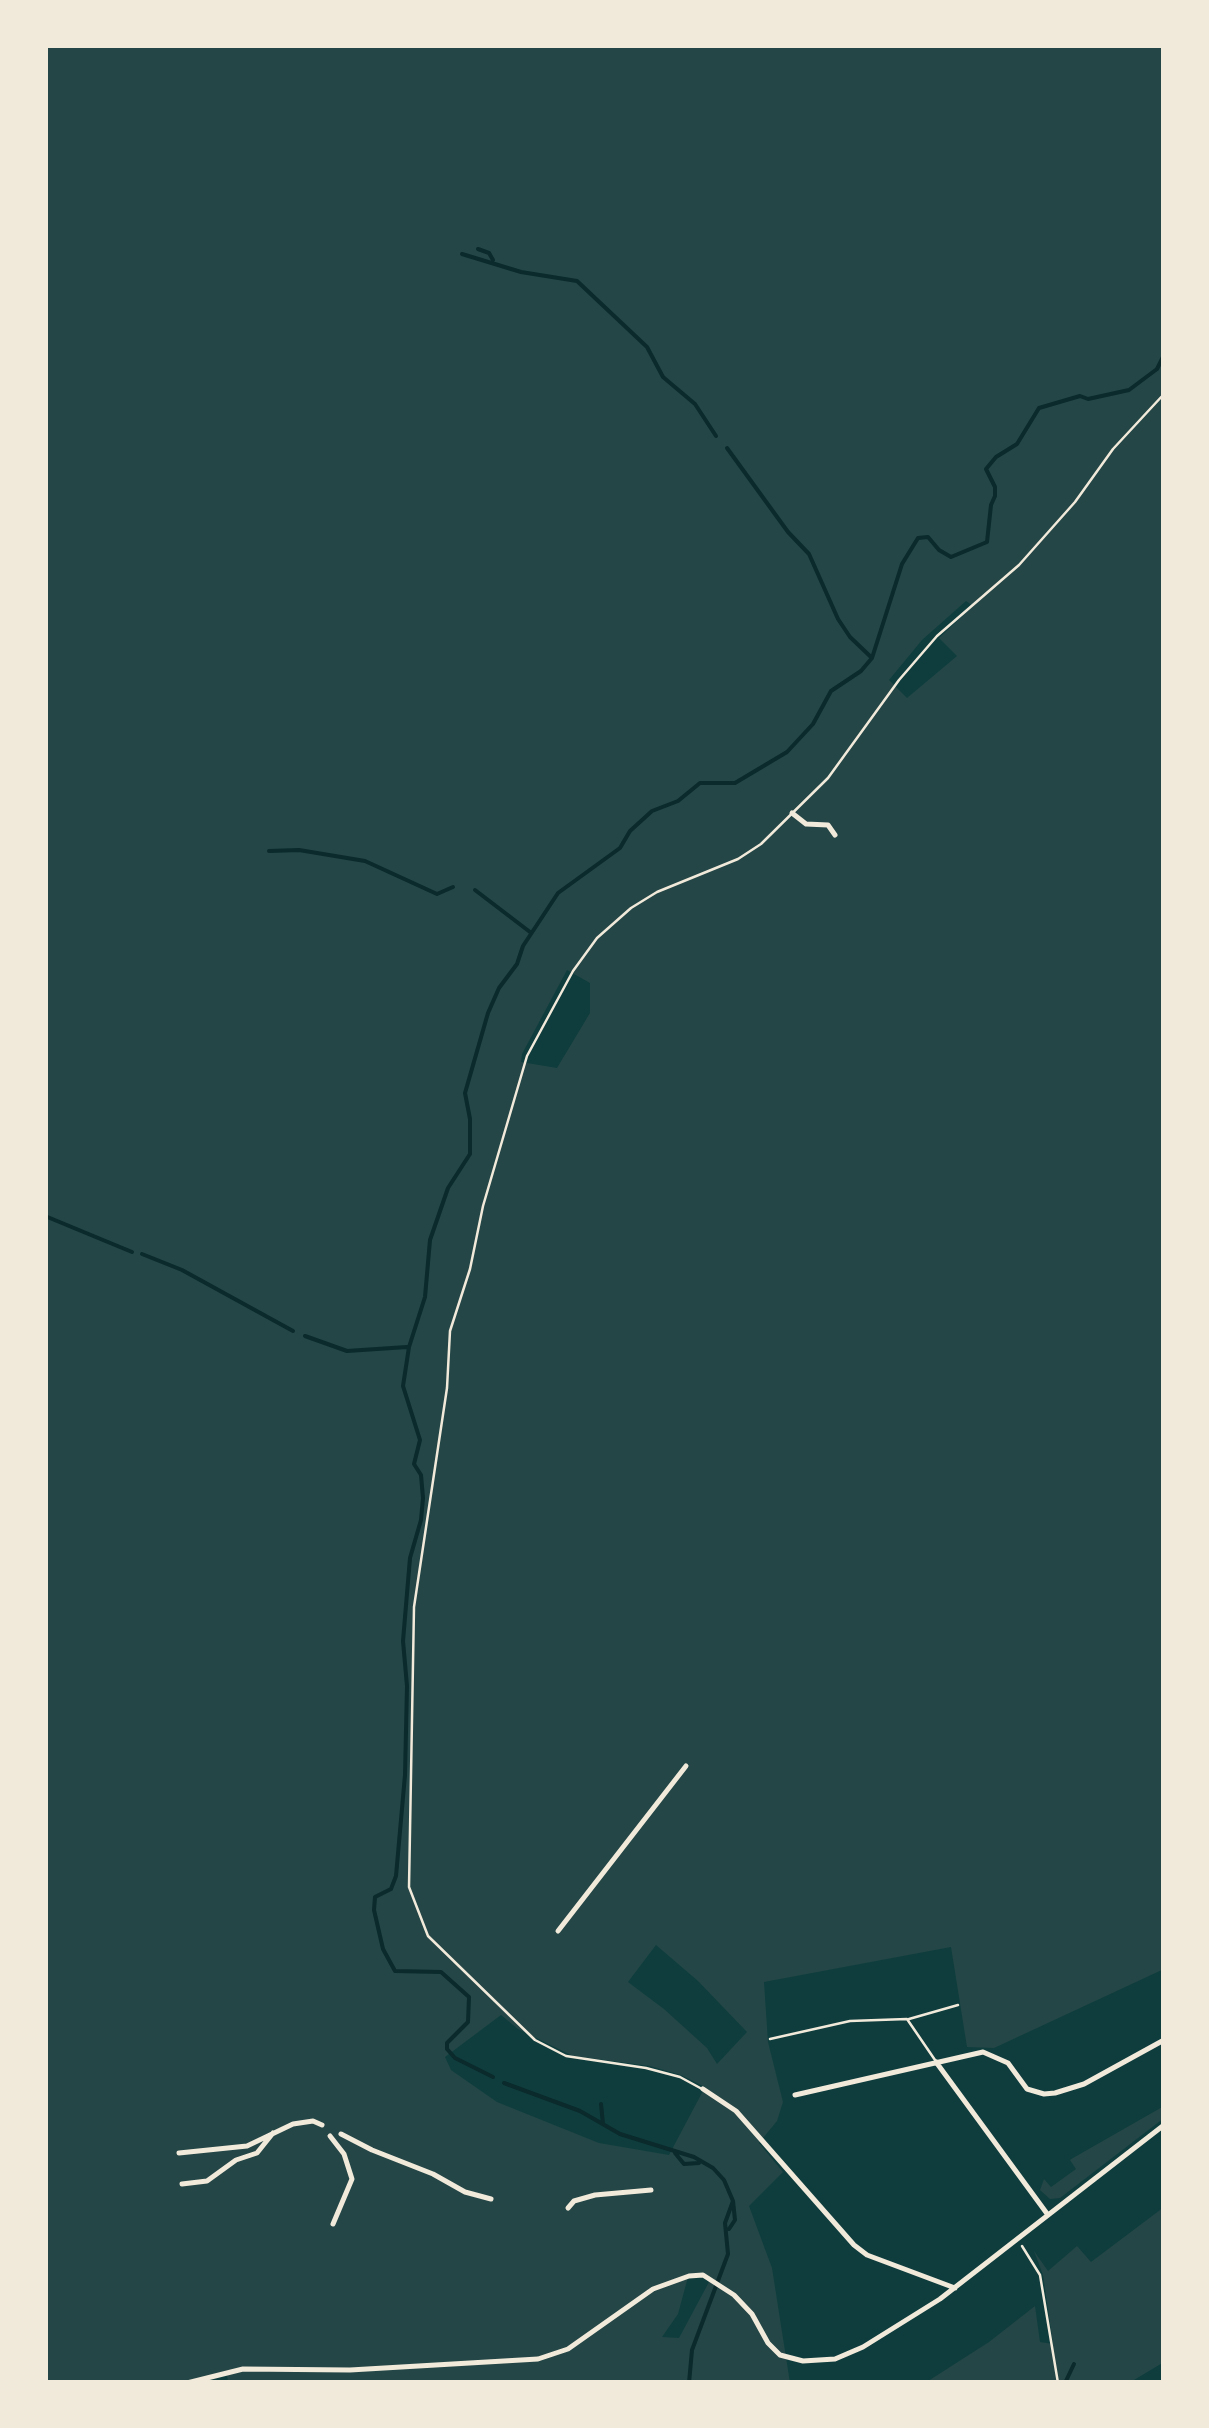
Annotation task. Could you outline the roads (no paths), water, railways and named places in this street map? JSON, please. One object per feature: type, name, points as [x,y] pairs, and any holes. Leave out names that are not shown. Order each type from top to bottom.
[{"type":"street","points":[[792,813],[806,824],[828,825],[836,835]]},
{"type":"street","points":[[558,1931],[686,1766]]},
{"type":"street","points":[[795,2095],[970,2054],[991,2054],[1008,2062],[1027,2088],[1055,2093],[1084,2084],[1164,2040]]},
{"type":"street","points":[[936,2062],[1048,2215]]},
{"type":"street","points":[[703,2089],[736,2111],[854,2246],[867,2255],[955,2288]]},
{"type":"street","points":[[179,2153],[247,2146],[275,2131],[313,2121],[322,2124]]},
{"type":"street","points":[[186,2383],[242,2369],[350,2370],[538,2358],[568,2349],[653,2289],[688,2276],[712,2280],[745,2305],[774,2350],[788,2358],[819,2362],[835,2359],[863,2347],[955,2288],[1164,2125]]},
{"type":"street","points":[[182,2184],[207,2181],[236,2160],[257,2153],[275,2131]]},
{"type":"street","points":[[341,2134],[465,2192],[491,2199]]},
{"type":"street","points":[[330,2136],[344,2154],[352,2179],[333,2224]]},
{"type":"street","points":[[568,2208],[574,2201],[595,2195],[650,2190]]},
{"type":"lane","points":[[703,2089],[646,2068],[566,2056],[524,2030],[428,1936],[409,1887],[414,1607],[446,1388],[450,1330],[470,1269],[483,1206],[514,1110],[526,1056],[597,938],[631,908],[657,892],[738,858],[761,844],[828,778],[899,680],[937,636],[1019,566],[1164,394]]},
{"type":"lane","points":[[770,2039],[850,2020],[908,2020],[958,2005]]},
{"type":"lane","points":[[908,2020],[936,2062]]},
{"type":"waterway","points":[[478,249],[489,253],[493,260]]},
{"type":"waterway","points":[[462,254],[521,272],[577,281],[647,347],[663,377],[695,404],[716,436]]},
{"type":"waterway","points":[[493,2077],[455,2058],[447,2049],[447,2043],[468,2022],[469,1997],[441,1972],[395,1971],[383,1949],[374,1910],[375,1897],[391,1889],[396,1876],[405,1775],[407,1686],[403,1641],[410,1558],[423,1498],[421,1475],[414,1464],[420,1440],[403,1386],[409,1347],[425,1297],[430,1240],[448,1188],[470,1154],[465,1093],[488,1013],[499,988],[517,964],[523,946],[558,893],[620,848],[630,831],[652,811],[678,801],[700,783],[735,783],[787,752],[813,724],[831,691],[861,671],[872,658],[902,564],[918,538],[928,537],[951,557],[987,542],[995,487],[986,469],[996,457],[1017,444],[1039,408],[1080,396],[1088,399],[1129,390],[1157,369],[1164,355]]},
{"type":"waterway","points":[[727,448],[788,532],[809,554],[838,619],[872,658]]},
{"type":"waterway","points":[[269,851],[299,850],[365,861],[437,894],[453,887]]},
{"type":"waterway","points":[[475,890],[530,932]]},
{"type":"waterway","points":[[45,1216],[132,1252]]},
{"type":"waterway","points":[[142,1254],[182,1270],[293,1331]]},
{"type":"waterway","points":[[305,1336],[347,1351],[407,1347]]},
{"type":"waterway","points":[[504,2083],[580,2111],[620,2134],[694,2157],[724,2180],[733,2201],[725,2223],[728,2254],[692,2350],[689,2383]]},
{"type":"waterway","points":[[601,2104],[603,2124]]},
{"type":"waterway","points":[[675,2153],[684,2164],[699,2163]]},
{"type":"waterway","points":[[729,2229],[735,2220],[733,2201]]},
{"type":"waterway","points":[[1065,2383],[1074,2364]]}]
